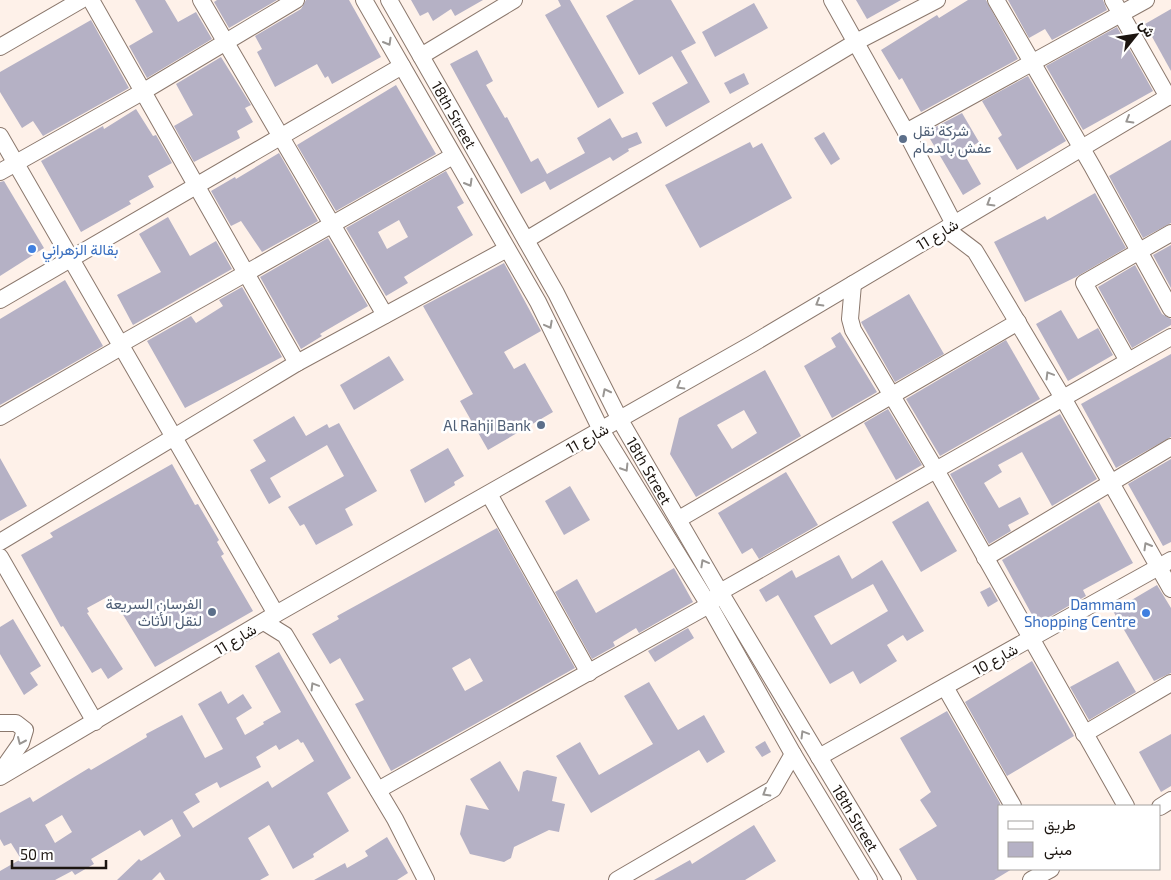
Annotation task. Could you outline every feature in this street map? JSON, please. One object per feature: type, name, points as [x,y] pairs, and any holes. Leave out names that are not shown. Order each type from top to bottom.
[{"type":"street","points":[[0,47],[82,0]]},
{"type":"street","points":[[91,0],[296,363]]},
{"type":"street","points":[[201,0],[385,315]]},
{"type":"street","points":[[0,172],[144,91],[296,0]]},
{"type":"street","points":[[364,0],[554,332],[601,430],[709,605],[793,754],[869,880]]},
{"type":"street","name":"18th Street","points":[[389,0],[556,293],[620,420],[720,592],[893,880]]},
{"type":"street","points":[[422,56],[514,0]]},
{"type":"street","points":[[832,0],[906,132],[950,227],[975,251],[1063,398],[1110,482],[1165,563],[1171,589]]},
{"type":"street","points":[[526,240],[856,42],[937,0]]},
{"type":"street","points":[[996,0],[1171,309]]},
{"type":"street","points":[[1113,0],[1168,100]]},
{"type":"street","points":[[906,132],[1146,0]]},
{"type":"street","points":[[0,300],[402,66]]},
{"type":"street","name":"شارع 11","points":[[0,775],[95,722],[270,618],[620,420],[950,227],[1080,148],[1168,100]]},
{"type":"street","points":[[0,136],[173,437],[270,618],[285,635],[378,790],[426,880]]},
{"type":"street","points":[[0,417],[120,346],[453,156]]},
{"type":"street","points":[[1128,362],[1084,283],[1171,233]]},
{"type":"street","points":[[0,542],[296,363],[507,249]]},
{"type":"street","points":[[853,284],[850,320],[1125,805]]},
{"type":"street","points":[[679,519],[1018,322]]},
{"type":"street","points":[[378,790],[709,605],[720,592],[1171,337]]},
{"type":"street","points":[[985,558],[1171,447]]},
{"type":"street","points":[[488,494],[589,673]]},
{"type":"street","points":[[0,557],[95,722]]},
{"type":"street","name":"شارع 10","points":[[819,757],[1165,563]]},
{"type":"street","points":[[1084,734],[1171,682]]},
{"type":"street","points":[[945,687],[1012,805]]},
{"type":"street","points":[[0,723],[16,723],[25,730],[21,743],[0,775]]},
{"type":"street","points":[[617,880],[773,789],[793,754]]},
{"type":"street","points":[[1031,880],[1048,870]]},
{"type":"building","points":[[135,0],[165,0],[178,22],[196,12],[212,39],[147,78],[129,46],[153,32]]},
{"type":"building","points":[[217,0],[277,0],[229,28],[214,2]]},
{"type":"building","points":[[306,0],[349,0],[381,57],[332,84],[328,76],[325,78],[317,64],[275,87],[257,52],[262,49],[255,36],[301,9]]},
{"type":"building","points":[[411,0],[483,0],[455,16],[451,9],[433,21],[428,12],[420,16]]},
{"type":"building","points":[[558,0],[570,0],[624,93],[598,108],[545,15],[561,6]]},
{"type":"building","points":[[634,0],[671,0],[696,43],[681,51],[710,102],[666,127],[652,103],[688,83],[672,56],[639,75],[606,16]]},
{"type":"building","points":[[856,0],[901,0],[867,19]]},
{"type":"building","points":[[968,0],[986,0],[1018,59],[921,112],[902,78],[899,80],[881,50],[937,15],[939,18]]},
{"type":"building","points":[[1008,0],[1103,0],[1107,10],[1052,40],[1045,29],[1029,38]]},
{"type":"building","points":[[754,3],[768,28],[715,57],[702,32]]},
{"type":"building","points":[[1171,9],[1171,71],[1145,24]]},
{"type":"building","points":[[91,20],[129,88],[43,136],[33,121],[22,128],[0,92],[0,72]]},
{"type":"building","points":[[1117,27],[1153,91],[1083,130],[1046,66]]},
{"type":"building","points":[[477,50],[493,81],[486,85],[505,118],[507,117],[531,162],[538,158],[547,174],[585,153],[577,138],[610,118],[622,138],[637,132],[642,143],[628,149],[629,151],[613,161],[610,157],[550,190],[545,181],[521,194],[450,64]]},
{"type":"building","points":[[221,57],[251,105],[245,108],[253,122],[237,131],[240,138],[194,162],[174,126],[193,115],[176,84]]},
{"type":"building","points":[[744,73],[749,84],[730,94],[724,83]]},
{"type":"building","points":[[1028,76],[1066,141],[1017,170],[998,138],[1002,135],[982,101]]},
{"type":"building","points":[[396,85],[436,154],[336,211],[297,145]]},
{"type":"building","points":[[136,109],[153,136],[156,135],[172,163],[148,176],[154,187],[129,201],[131,204],[81,232],[41,161],[103,126],[104,129]]},
{"type":"building","points":[[962,113],[979,142],[963,152],[981,184],[963,195],[926,132]]},
{"type":"building","points":[[824,132],[840,159],[831,165],[814,138]]},
{"type":"building","points":[[1171,140],[1171,223],[1143,238],[1109,176]]},
{"type":"building","points":[[750,142],[753,148],[762,143],[792,198],[700,248],[665,185]]},
{"type":"building","points":[[279,153],[318,221],[262,252],[241,221],[231,226],[211,191],[235,177],[236,179]]},
{"type":"building","points":[[446,171],[464,203],[457,207],[473,235],[404,277],[408,283],[386,296],[346,228]],"holes":[[[399,220],[408,237],[387,249],[378,232]]]},
{"type":"building","points":[[4,181],[44,248],[0,276],[0,182]]},
{"type":"building","points":[[1095,193],[1126,248],[1076,277],[1025,302],[994,242],[1045,216],[1047,220]]},
{"type":"building","points":[[168,217],[190,256],[216,241],[232,269],[133,325],[117,295],[161,272],[139,234]]},
{"type":"building","points":[[328,238],[368,306],[320,334],[322,336],[301,349],[260,277]]},
{"type":"building","points":[[1171,245],[1171,288],[1153,255]]},
{"type":"building","points":[[504,263],[541,331],[504,352],[514,369],[525,363],[553,412],[488,450],[460,401],[473,394],[423,306]]},
{"type":"building","points":[[1135,265],[1162,314],[1171,319],[1171,325],[1132,348],[1098,287]]},
{"type":"building","points":[[65,280],[103,346],[0,405],[0,319]]},
{"type":"building","points":[[242,287],[282,357],[185,408],[147,341],[191,316],[196,323],[223,306],[219,300]]},
{"type":"building","points":[[909,294],[944,354],[895,382],[861,322]]},
{"type":"building","points":[[1061,310],[1078,339],[1098,328],[1113,355],[1068,381],[1036,324]]},
{"type":"building","points":[[840,332],[877,392],[832,418],[804,366],[836,347],[831,338]]},
{"type":"building","points":[[1006,340],[1040,399],[940,456],[906,399]]},
{"type":"building","points":[[1171,354],[1171,437],[1116,468],[1081,404]]},
{"type":"building","points":[[389,356],[404,380],[354,410],[340,385]]},
{"type":"building","points":[[765,370],[801,436],[696,497],[670,454],[679,418]],"holes":[[[744,410],[757,433],[732,449],[717,425]]]},
{"type":"building","points":[[888,409],[922,465],[896,480],[864,423]]},
{"type":"building","points":[[1060,414],[1097,479],[1052,506],[1022,452],[998,465],[1002,472],[984,483],[999,508],[1020,497],[1029,514],[1008,525],[1011,531],[989,544],[950,474]]},
{"type":"building","points":[[294,416],[306,436],[327,424],[329,428],[339,423],[377,491],[345,509],[353,525],[316,545],[304,524],[300,526],[288,507],[344,476],[327,445],[270,478],[281,497],[269,504],[250,470],[266,461],[253,440]]},
{"type":"building","points":[[448,448],[464,476],[454,482],[455,485],[425,503],[410,470]]},
{"type":"building","points":[[0,458],[27,506],[0,521]]},
{"type":"building","points":[[1171,459],[1171,542],[1163,546],[1128,484]]},
{"type":"building","points":[[172,464],[195,505],[198,504],[219,540],[217,542],[224,554],[221,556],[253,611],[155,667],[111,595],[87,608],[89,612],[87,613],[123,669],[108,679],[101,668],[92,673],[63,626],[61,627],[21,555],[53,537],[50,533]]},
{"type":"building","points":[[786,472],[818,525],[759,559],[752,548],[742,554],[718,513]]},
{"type":"building","points":[[570,486],[590,520],[564,535],[545,501]]},
{"type":"building","points":[[928,501],[957,551],[921,572],[892,522]]},
{"type":"building","points":[[1099,502],[1133,563],[1083,590],[1086,596],[1037,624],[1002,560]]},
{"type":"building","points":[[497,528],[575,668],[391,771],[355,704],[364,700],[340,658],[330,664],[312,634],[339,619],[337,616]],"holes":[[[470,658],[483,681],[465,691],[452,668]]]},
{"type":"building","points":[[839,555],[852,579],[882,560],[924,631],[907,641],[903,635],[887,645],[897,661],[860,684],[853,671],[830,684],[778,595],[766,602],[759,590],[792,570],[796,578]],"holes":[[[873,584],[888,611],[831,645],[814,616]]]},
{"type":"building","points":[[674,568],[693,602],[639,633],[636,628],[613,642],[615,646],[592,659],[555,592],[577,579],[596,613]]},
{"type":"building","points":[[1157,585],[1171,608],[1171,673],[1154,681],[1113,611]]},
{"type":"building","points":[[990,587],[998,601],[988,607],[980,592]]},
{"type":"building","points":[[13,619],[41,666],[30,673],[38,685],[24,695],[0,654],[0,627]]},
{"type":"building","points":[[688,628],[694,638],[655,662],[648,651]]},
{"type":"building","points":[[279,652],[351,778],[327,793],[349,831],[313,854],[314,857],[293,869],[269,825],[248,838],[269,875],[260,880],[165,880],[160,872],[152,880],[117,880],[139,859],[141,861],[181,836],[172,819],[144,836],[140,830],[91,859],[94,864],[75,875],[72,871],[55,880],[0,880],[0,871],[21,859],[11,843],[4,846],[0,839],[0,813],[30,797],[33,802],[89,768],[91,770],[147,737],[146,734],[182,715],[205,758],[223,749],[198,704],[221,691],[228,704],[243,694],[252,708],[236,718],[245,735],[281,712],[255,666]],"holes":[[[298,739],[301,743],[303,742],[314,761],[272,788],[268,781],[193,828],[183,812],[200,802],[195,794],[217,782],[220,788],[261,767],[256,757],[276,745],[279,750]],[[62,815],[72,832],[55,843],[45,825]]]},
{"type":"building","points":[[1032,661],[1074,736],[1007,776],[965,702]]},
{"type":"building","points":[[1118,661],[1136,692],[1089,720],[1070,687]]},
{"type":"building","points":[[649,682],[678,730],[704,715],[725,752],[707,763],[699,750],[591,813],[556,756],[580,742],[599,775],[653,744],[624,696]]},
{"type":"building","points":[[947,711],[1000,803],[998,805],[998,870],[1010,870],[994,880],[917,880],[899,849],[937,826],[920,800],[931,792],[900,738]]},
{"type":"building","points":[[1171,734],[1171,786],[1161,792],[1139,752]]},
{"type":"building","points":[[765,741],[771,752],[762,757],[755,747]]},
{"type":"building","points":[[500,761],[519,792],[523,772],[527,770],[557,777],[552,801],[565,804],[559,832],[549,830],[514,847],[511,858],[504,862],[470,854],[460,834],[466,805],[489,810],[470,779]]},
{"type":"building","points":[[754,825],[776,861],[745,880],[654,880],[690,860],[692,864]]},
{"type":"building","points":[[387,837],[408,873],[397,880],[314,880],[345,863],[347,868],[368,856],[365,851]]},
{"type":"place","name":"شركة نقل عفش بالدمام","points":[[903,139]]},
{"type":"place","name":"بقالة الزهراني","points":[[32,249]]},
{"type":"place","name":"Al Rahji Bank","points":[[541,425]]},
{"type":"place","name":"الفرسان السريعة لنقل الأثاث","points":[[212,612]]},
{"type":"place","name":"Dammam Shopping Centre","points":[[1146,613]]}]
